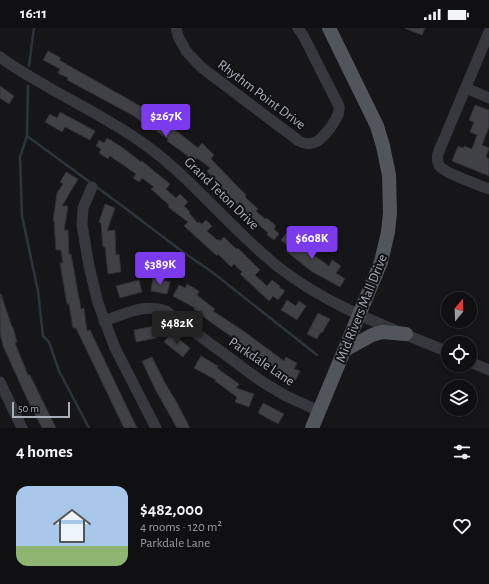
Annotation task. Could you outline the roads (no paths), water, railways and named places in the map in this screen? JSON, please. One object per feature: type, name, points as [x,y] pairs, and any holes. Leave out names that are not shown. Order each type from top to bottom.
[{"type":"main road","name":"Mid Rivers Mall Drive","points":[[312,428],[376,276],[385,248],[390,213],[389,175],[377,126],[329,28]]},
{"type":"main road","points":[[345,350],[372,335],[382,332],[406,334]]},
{"type":"street","name":"Rhythm Point Drive","points":[[176,28],[178,36],[186,51],[201,67],[297,139],[304,143],[312,144],[321,140],[325,135],[338,116],[339,106],[298,28]]},
{"type":"street","points":[[489,32],[438,153],[438,164],[444,170],[489,190]]},
{"type":"street","name":"Grand Teton Drive","points":[[0,57],[44,86],[118,127],[147,146],[172,165],[279,268],[312,291],[360,315],[441,349]]},
{"type":"street","points":[[466,88],[489,98]]},
{"type":"street","points":[[92,188],[83,208],[82,225],[89,266],[104,321],[115,348],[156,428]]},
{"type":"street","name":"Parkdale Lane","points":[[104,321],[143,308],[156,308],[166,311],[261,381],[286,396],[319,411]]},
{"type":"street","points":[[477,365],[489,370]]},
{"type":"street","points":[[0,382],[22,428]]},
{"type":"waterway","points":[[29,66],[34,28]]},
{"type":"waterway","points":[[28,86],[27,136],[20,157],[22,216],[38,291],[43,336],[49,342],[59,371],[89,428]]},
{"type":"waterway","points":[[27,136],[212,272],[317,355]]}]
